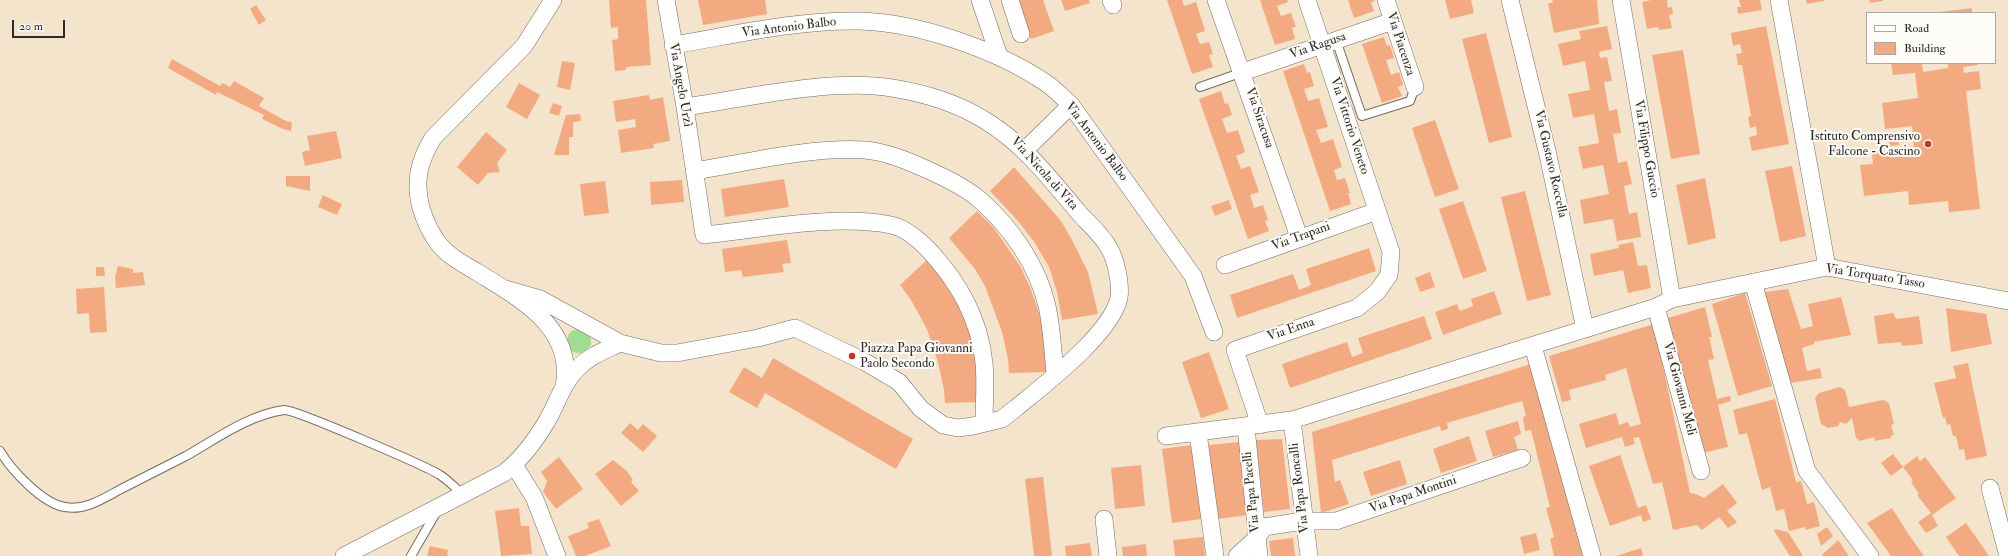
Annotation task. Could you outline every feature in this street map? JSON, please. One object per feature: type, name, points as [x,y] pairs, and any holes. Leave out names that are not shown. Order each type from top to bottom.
[{"type":"street","points":[[980,0],[999,56]]},
{"type":"street","points":[[1010,0],[1021,34]]},
{"type":"street","name":"Via Siracusa","points":[[1216,0],[1243,72],[1299,237]]},
{"type":"street","name":"Via Vittorio Veneto","points":[[1307,0],[1329,43],[1377,210],[1391,252]]},
{"type":"street","name":"Via Piacenza","points":[[1386,0],[1415,88]]},
{"type":"street","name":"Via Gustavo Roccella","points":[[1510,0],[1548,155],[1585,329]]},
{"type":"street","name":"Via Filippo Guccio","points":[[1621,0],[1672,299]]},
{"type":"street","points":[[1779,0],[1827,267]]},
{"type":"street","name":"Via Angelo Urzì","points":[[665,1],[685,107],[704,235],[835,221],[866,222],[893,226],[910,233],[926,248],[948,275],[965,302],[978,331],[984,363],[984,423]]},
{"type":"street","points":[[550,5],[524,46],[433,138],[422,156],[418,177],[419,201],[425,223],[438,244],[453,258],[505,289],[537,312],[553,331],[563,351],[567,372],[564,387]]},
{"type":"street","name":"Via Ragusa","points":[[1243,72],[1393,20]]},
{"type":"street","name":"Via Antonio Balbo","points":[[673,45],[772,28],[820,22],[860,21],[894,25],[940,36],[999,56],[1047,84],[1071,105],[1194,276],[1214,332]]},
{"type":"street","name":"Via Nicola di Vita","points":[[685,107],[824,88],[890,88],[920,94],[947,103],[984,120],[1009,135],[1025,150],[1109,248],[1119,281],[1119,297],[1112,316],[1096,336],[1055,375],[1002,419],[984,423]]},
{"type":"street","points":[[1025,150],[1071,105]]},
{"type":"street","points":[[694,171],[787,156],[840,150],[867,150],[903,159],[962,187],[980,199],[1006,227],[1030,262],[1047,306],[1052,332],[1055,375]]},
{"type":"street","name":"Via Trapani","points":[[1226,265],[1299,237],[1377,210]]},
{"type":"street","name":"Via Enna","points":[[1253,426],[1235,350],[1357,308],[1377,292],[1389,275],[1391,252]]},
{"type":"street","name":"Via Torquato Tasso","points":[[1166,436],[1292,420],[1656,307],[1672,299],[1827,267],[2008,301]]},
{"type":"street","points":[[1753,282],[1808,471],[1870,556]]},
{"type":"street","points":[[505,289],[540,299],[620,343],[661,353],[677,353],[758,338],[795,328],[865,362],[899,382],[921,409],[942,425],[958,428],[984,423]]},
{"type":"street","name":"Via Giovanni Meli","points":[[1656,307],[1701,471]]},
{"type":"street","points":[[349,554],[438,509],[504,473],[525,455],[547,421],[564,387],[578,368],[595,355],[620,343]]},
{"type":"street","points":[[1533,346],[1592,556]]},
{"type":"street","name":"Via Papa Roncalli","points":[[1292,420],[1303,521],[1309,556]]},
{"type":"street","name":"Via Papa Pacelli","points":[[1253,426],[1259,556]]},
{"type":"street","points":[[1198,433],[1215,556]]},
{"type":"street","name":"Via Papa Montini","points":[[1237,556],[1257,538],[1264,527],[1303,521],[1336,521],[1522,458]]},
{"type":"street","points":[[514,465],[534,497],[557,556]]},
{"type":"street","points":[[1990,488],[2008,556]]},
{"type":"street","points":[[1104,519],[1108,556]]},
{"type":"lane","points":[[1329,43],[1362,116],[1410,101],[1415,88]]},
{"type":"lane","points":[[1200,87],[1243,72]]},
{"type":"lane","points":[[0,451],[15,470],[50,503],[65,507],[79,508],[128,486],[258,417],[286,410],[354,436],[440,475],[463,495]]},
{"type":"lane","points":[[411,556],[438,509]]},
{"type":"green space","points":[[579,329],[584,330],[590,336],[590,346],[584,352],[579,353],[574,352],[568,346],[567,341],[568,336],[574,330]]},
{"type":"building","points":[[609,0],[646,0],[651,65],[626,67],[626,70],[615,71],[612,40],[618,39],[618,27],[611,28]]},
{"type":"building","points":[[698,0],[765,0],[767,14],[703,25]]},
{"type":"building","points":[[1018,0],[1043,0],[1054,31],[1031,39]]},
{"type":"building","points":[[1061,0],[1089,0],[1090,3],[1065,11]]},
{"type":"building","points":[[1167,0],[1182,0],[1184,6],[1196,2],[1205,31],[1196,34],[1200,44],[1209,42],[1213,54],[1209,55],[1213,67],[1192,74]]},
{"type":"building","points":[[1260,0],[1287,0],[1288,2],[1277,6],[1281,16],[1291,13],[1296,27],[1292,28],[1295,39],[1275,45]]},
{"type":"building","points":[[1348,0],[1375,0],[1371,3],[1374,11],[1354,18]]},
{"type":"building","points":[[1445,0],[1471,0],[1474,13],[1450,19]]},
{"type":"building","points":[[1552,0],[1597,0],[1599,24],[1554,33],[1548,3],[1553,3]]},
{"type":"building","points":[[1651,0],[1667,0],[1668,8],[1672,7],[1673,14],[1669,15],[1672,28],[1659,30],[1658,27],[1647,29],[1642,2]]},
{"type":"building","points":[[1739,0],[1760,0],[1762,10],[1738,14],[1737,7],[1741,7]]},
{"type":"building","points":[[1806,0],[1824,0],[1824,1],[1807,4]]},
{"type":"building","points":[[1869,0],[1883,0],[1883,1],[1870,3]]},
{"type":"building","points":[[256,5],[266,20],[259,25],[250,9]]},
{"type":"building","points":[[1972,8],[1972,12],[1940,12]]},
{"type":"building","points":[[1607,26],[1612,49],[1599,52],[1600,58],[1607,57],[1612,81],[1604,82],[1609,111],[1617,109],[1621,133],[1613,134],[1618,163],[1627,161],[1632,184],[1624,186],[1629,214],[1637,212],[1641,237],[1617,241],[1613,219],[1584,224],[1580,200],[1609,194],[1603,165],[1583,169],[1578,147],[1599,143],[1594,114],[1573,118],[1568,94],[1590,90],[1585,61],[1563,66],[1558,44],[1581,39],[1579,31]]},
{"type":"building","points":[[1766,26],[1789,144],[1752,151],[1749,137],[1757,135],[1756,126],[1750,128],[1748,117],[1751,116],[1742,65],[1738,65],[1736,54],[1742,53],[1740,44],[1733,46],[1731,33]]},
{"type":"building","points":[[1486,33],[1512,137],[1489,143],[1462,39]]},
{"type":"building","points":[[1384,37],[1387,46],[1390,45],[1394,58],[1386,60],[1391,75],[1399,72],[1403,85],[1398,87],[1402,96],[1382,103],[1362,44]]},
{"type":"building","points":[[1683,50],[1700,154],[1671,159],[1652,55]]},
{"type":"building","points":[[172,59],[220,86],[222,83],[230,87],[234,81],[264,98],[259,106],[286,121],[292,122],[291,131],[283,129],[262,119],[264,115],[217,92],[216,95],[168,68]]},
{"type":"building","points":[[562,61],[575,63],[570,90],[557,87]]},
{"type":"building","points":[[1304,64],[1307,73],[1310,72],[1314,86],[1304,89],[1308,101],[1319,98],[1328,127],[1316,130],[1321,143],[1333,139],[1342,167],[1334,170],[1337,180],[1345,178],[1350,193],[1348,193],[1351,204],[1330,211],[1283,71]]},
{"type":"building","points":[[1891,64],[1922,64],[1923,72],[1948,68],[1948,64],[1978,64],[1963,67],[1964,73],[1979,71],[1981,89],[1966,91],[1980,209],[1949,212],[1948,201],[1909,205],[1908,191],[1864,196],[1860,165],[1873,164],[1872,153],[1914,148],[1912,126],[1885,129],[1882,103],[1918,98],[1915,73],[1893,75]]},
{"type":"building","points":[[519,83],[540,95],[527,119],[506,107]]},
{"type":"building","points":[[1221,91],[1225,104],[1228,103],[1232,115],[1222,119],[1227,133],[1238,130],[1245,152],[1236,156],[1241,169],[1250,166],[1259,192],[1250,195],[1254,208],[1263,205],[1268,220],[1265,221],[1269,231],[1248,239],[1199,99]]},
{"type":"building","points":[[649,95],[650,100],[663,97],[670,141],[653,144],[654,148],[621,153],[618,130],[636,127],[635,119],[616,122],[613,101]]},
{"type":"building","points":[[553,103],[562,106],[559,116],[549,113]]},
{"type":"building","points":[[580,114],[581,121],[573,122],[573,137],[569,137],[569,155],[554,155],[566,115]]},
{"type":"building","points":[[1435,120],[1459,189],[1435,197],[1412,128]]},
{"type":"building","points":[[336,131],[342,158],[305,166],[302,152],[310,150],[307,136]]},
{"type":"building","points":[[486,132],[507,150],[497,163],[500,172],[488,173],[478,185],[457,167]]},
{"type":"building","points":[[1898,133],[1899,145],[1890,146],[1888,134]]},
{"type":"building","points":[[1792,166],[1806,236],[1780,242],[1765,171]]},
{"type":"building","points":[[1014,167],[1061,221],[1071,238],[1088,272],[1098,314],[1062,320],[1057,292],[1049,267],[1035,243],[1018,221],[990,191]]},
{"type":"building","points":[[286,176],[310,176],[310,191],[286,186]]},
{"type":"building","points":[[1705,178],[1716,238],[1688,245],[1676,185]]},
{"type":"building","points":[[784,179],[789,207],[725,217],[721,189]]},
{"type":"building","points":[[682,180],[684,202],[651,205],[650,182]]},
{"type":"building","points":[[605,181],[609,213],[584,216],[580,184]]},
{"type":"building","points":[[1525,191],[1551,295],[1527,301],[1501,197]]},
{"type":"building","points":[[323,195],[342,204],[337,215],[318,207]]},
{"type":"building","points":[[1229,200],[1232,209],[1215,216],[1211,206]]},
{"type":"building","points":[[1463,201],[1487,271],[1463,279],[1439,209]]},
{"type":"building","points":[[977,211],[994,228],[1020,266],[1030,287],[1038,310],[1045,339],[1047,372],[1009,373],[1008,359],[1002,332],[985,286],[975,269],[949,238]]},
{"type":"building","points":[[787,240],[791,263],[782,264],[784,272],[743,277],[741,270],[725,272],[722,249]]},
{"type":"building","points":[[1633,242],[1638,266],[1647,265],[1651,288],[1628,293],[1623,270],[1594,276],[1590,254],[1619,248],[1618,245]]},
{"type":"building","points":[[1369,248],[1376,271],[1237,318],[1230,295],[1293,274],[1299,290],[1311,285],[1306,269]]},
{"type":"building","points":[[928,259],[956,297],[975,341],[983,402],[945,403],[944,390],[938,362],[927,329],[911,300],[900,285]]},
{"type":"building","points":[[118,266],[133,269],[133,273],[143,272],[145,285],[116,288],[115,277]]},
{"type":"building","points":[[96,267],[104,267],[105,276],[96,276]]},
{"type":"building","points":[[1430,272],[1435,287],[1420,292],[1415,278]]},
{"type":"building","points":[[104,287],[107,332],[90,333],[89,313],[77,314],[76,289]]},
{"type":"building","points":[[1788,289],[1801,329],[1813,326],[1808,304],[1841,297],[1851,335],[1814,342],[1814,344],[1802,348],[1807,371],[1820,368],[1822,378],[1790,383],[1765,292]]},
{"type":"building","points":[[1494,291],[1502,314],[1443,335],[1435,312],[1457,304],[1460,311],[1473,306],[1471,299]]},
{"type":"building","points":[[1745,293],[1772,386],[1738,396],[1712,304]]},
{"type":"building","points":[[1705,307],[1712,337],[1709,337],[1714,359],[1708,360],[1717,399],[1730,396],[1731,401],[1718,405],[1728,447],[1698,454],[1668,318]]},
{"type":"building","points":[[1946,308],[1986,314],[1992,344],[1951,352]]},
{"type":"building","points":[[1894,313],[1894,316],[1897,319],[1919,316],[1923,344],[1902,346],[1901,342],[1878,344],[1874,316]]},
{"type":"building","points":[[1424,316],[1432,339],[1290,388],[1282,364],[1347,342],[1352,357],[1363,353],[1358,338]]},
{"type":"building","points":[[1654,324],[1690,493],[1704,498],[1723,484],[1737,503],[1727,511],[1737,522],[1728,528],[1719,517],[1702,530],[1697,525],[1673,530],[1662,482],[1653,484],[1639,437],[1633,438],[1635,444],[1625,447],[1622,437],[1586,448],[1579,424],[1616,413],[1619,425],[1628,422],[1630,427],[1641,424],[1626,368],[1605,375],[1606,380],[1569,390],[1571,400],[1562,402],[1549,356]]},
{"type":"building","points":[[1209,352],[1229,409],[1201,418],[1182,362]]},
{"type":"building","points":[[773,358],[913,439],[896,469],[765,393],[757,408],[729,392],[744,367],[762,378]]},
{"type":"building","points":[[1534,363],[1586,556],[1554,556],[1550,539],[1554,537],[1546,508],[1550,507],[1531,430],[1525,431],[1523,417],[1526,416],[1522,401],[1447,423],[1448,429],[1441,431],[1440,426],[1332,460],[1335,482],[1340,480],[1349,504],[1321,513],[1312,432]]},
{"type":"building","points":[[1968,363],[1987,456],[1966,460],[1964,449],[1959,450],[1956,436],[1953,436],[1950,424],[1947,425],[1945,417],[1943,418],[1934,383],[1956,378],[1953,366]]},
{"type":"building","points":[[1840,387],[1845,390],[1849,407],[1883,400],[1889,403],[1894,424],[1891,425],[1894,435],[1891,435],[1891,438],[1875,441],[1874,437],[1860,441],[1856,438],[1852,418],[1846,424],[1840,422],[1838,426],[1828,428],[1821,424],[1815,398],[1819,393]]},
{"type":"building","points":[[1775,399],[1796,482],[1801,481],[1807,504],[1814,502],[1820,526],[1805,530],[1805,527],[1789,531],[1784,509],[1776,511],[1770,487],[1762,490],[1747,433],[1739,435],[1733,410]]},
{"type":"building","points":[[1518,421],[1521,434],[1514,437],[1518,450],[1493,457],[1485,431]]},
{"type":"building","points":[[630,423],[638,430],[643,424],[657,436],[643,452],[621,433]]},
{"type":"building","points":[[1469,436],[1477,461],[1441,473],[1433,449]]},
{"type":"building","points":[[1282,439],[1290,509],[1264,512],[1256,440]]},
{"type":"building","points":[[1239,442],[1248,515],[1217,519],[1208,445]]},
{"type":"building","points":[[1191,445],[1201,519],[1172,523],[1162,449]]},
{"type":"building","points":[[1893,454],[1903,467],[1891,476],[1881,463]]},
{"type":"building","points":[[1620,455],[1638,508],[1646,505],[1651,519],[1643,522],[1641,515],[1610,526],[1589,466]]},
{"type":"building","points":[[1917,456],[1920,461],[1925,457],[1956,498],[1932,515],[1938,526],[1926,533],[1918,522],[1931,513],[1917,495],[1919,494],[1911,482],[1913,480],[1903,467]]},
{"type":"building","points":[[559,457],[583,489],[556,509],[543,492],[547,481],[541,472]]},
{"type":"building","points":[[613,460],[627,471],[633,480],[631,482],[639,491],[621,506],[595,474]]},
{"type":"building","points":[[1400,460],[1407,484],[1371,496],[1363,472]]},
{"type":"building","points":[[1141,465],[1145,506],[1115,509],[1111,468]]},
{"type":"building","points":[[1043,477],[1052,556],[1034,556],[1025,479]]},
{"type":"building","points":[[519,508],[521,526],[529,526],[532,554],[501,556],[495,511]]},
{"type":"building","points":[[1892,508],[1924,556],[1891,556],[1867,523]]},
{"type":"building","points":[[599,519],[611,546],[585,556],[576,556],[568,536],[589,528],[587,523]]},
{"type":"building","points":[[1966,523],[1989,556],[1959,556],[1946,537]]},
{"type":"building","points":[[1827,527],[1833,536],[1821,546],[1817,534]]},
{"type":"building","points":[[1776,529],[1788,532],[1803,556],[1790,556],[1774,531]]},
{"type":"building","points":[[1536,533],[1540,550],[1524,554],[1520,537]]},
{"type":"building","points":[[1203,537],[1205,556],[1175,556],[1173,540]]},
{"type":"building","points":[[1293,538],[1295,556],[1271,556],[1269,541]]},
{"type":"building","points":[[1838,540],[1849,556],[1821,556]]},
{"type":"building","points":[[1090,543],[1092,556],[1066,556],[1065,546]]},
{"type":"building","points":[[1146,544],[1147,556],[1123,556],[1122,547]]},
{"type":"building","points":[[430,546],[448,550],[447,556],[427,556]]},
{"type":"building","points":[[1641,548],[1643,556],[1616,556]]},
{"type":"place","name":"Istituto Comprensivo Falcone - Cascino","points":[[1928,144]]},
{"type":"place","name":"Piazza Papa Giovanni Paolo Secondo","points":[[852,356]]}]
